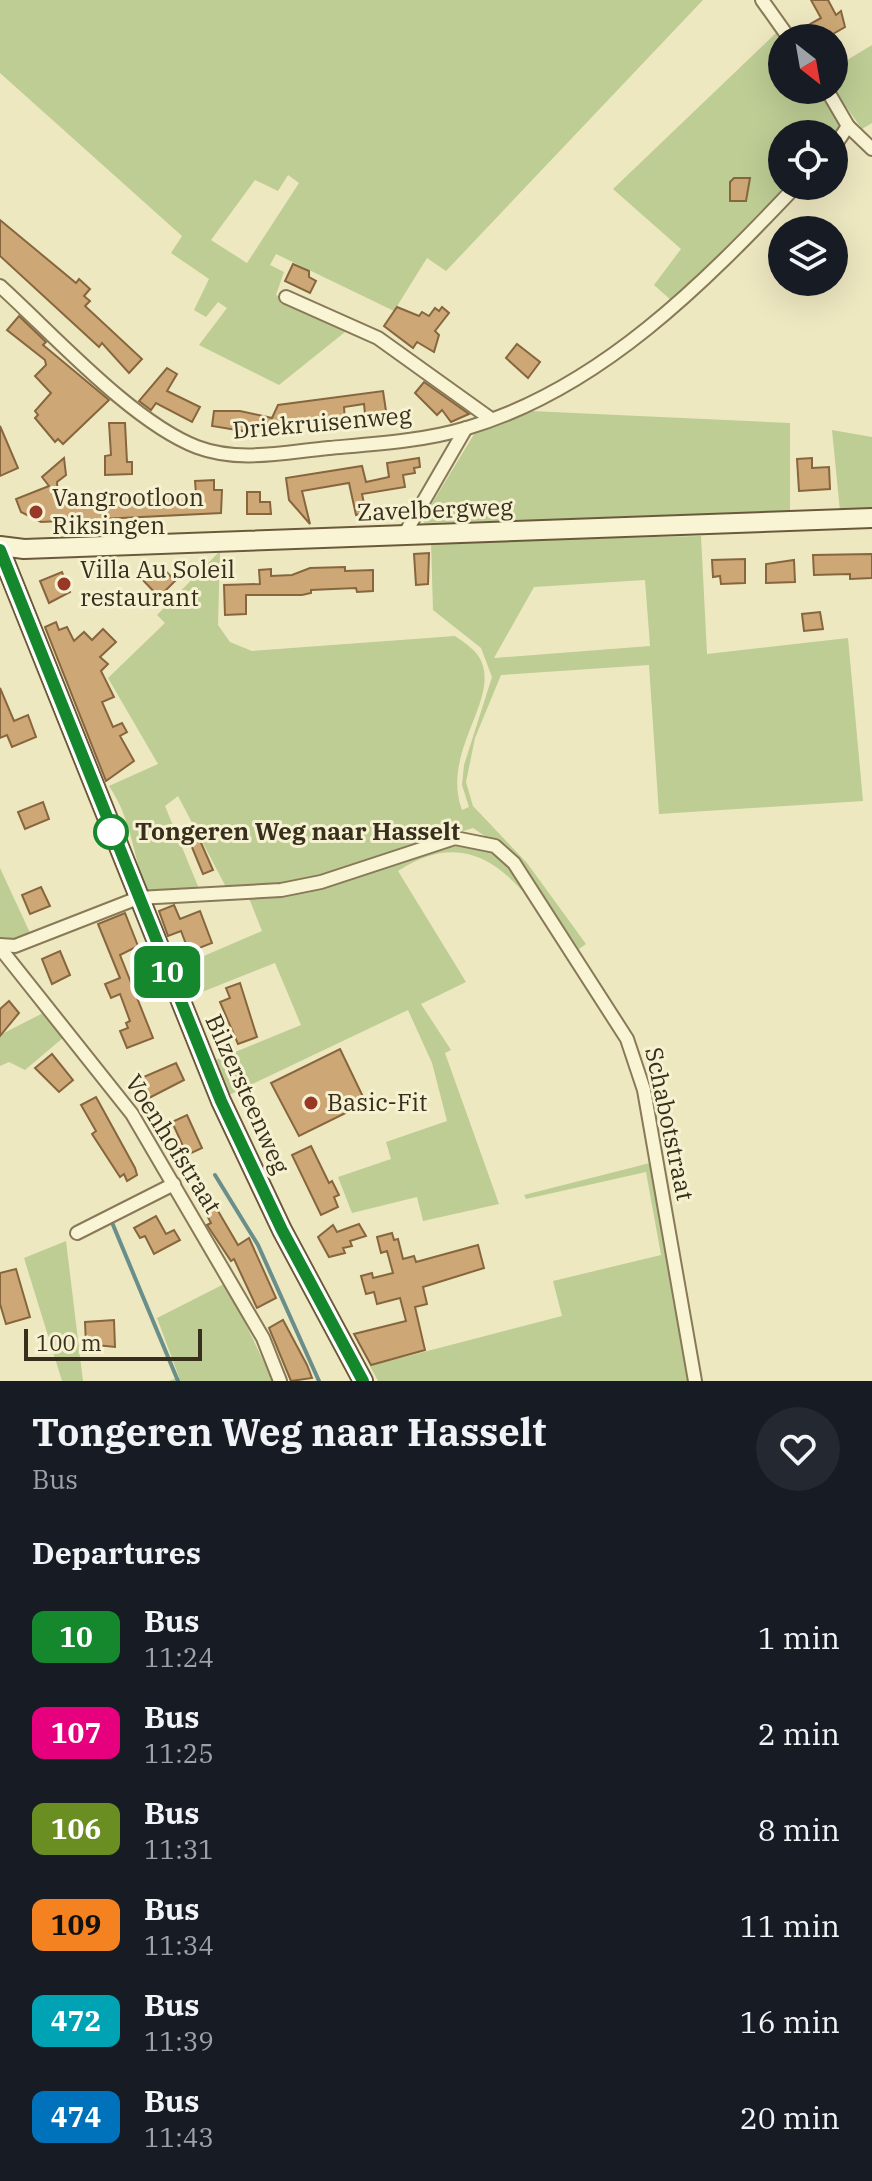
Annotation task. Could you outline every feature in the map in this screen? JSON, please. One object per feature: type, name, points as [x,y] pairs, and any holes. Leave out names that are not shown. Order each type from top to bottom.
[{"type":"main road","name":"Zavelbergweg","points":[[0,548],[872,518]]},
{"type":"main road","name":"Bilzersteenweg","points":[[0,548],[138,898],[244,1152],[363,1381]]},
{"type":"street","points":[[762,0],[779,24]]},
{"type":"street","points":[[848,126],[872,149]]},
{"type":"street","name":"Driekruisenweg","points":[[0,286],[148,420],[176,438],[213,452],[256,455],[301,451],[466,428],[579,377],[683,298],[782,200]]},
{"type":"street","name":"Driekruisenweg","points":[[286,297],[378,338],[491,419]]},
{"type":"street","points":[[404,535],[466,428]]},
{"type":"street","name":"Schabotstraat","points":[[138,898],[295,887],[321,882],[455,838],[495,846],[514,863],[627,1039],[644,1090],[695,1381]]},
{"type":"street","points":[[0,947],[15,946],[138,898]]},
{"type":"street","name":"Voenhofstraat","points":[[0,947],[132,1114],[263,1338],[280,1381]]},
{"type":"street","points":[[77,1233],[174,1184]]},
{"type":"green space","points":[[0,0],[703,0],[446,271],[427,258],[394,311],[276,254],[270,265],[284,272],[276,295],[350,328],[279,385],[199,345],[227,308],[218,302],[206,317],[194,310],[209,279],[171,253],[182,236],[0,73]],"holes":[[[288,175],[299,183],[247,263],[211,240],[255,180],[278,191]]]},
{"type":"green space","points":[[768,41],[768,104],[828,104],[837,119],[768,120],[768,200],[775,200],[672,301],[654,285],[681,249],[613,189]]},
{"type":"green space","points":[[872,45],[872,123],[862,129],[844,104],[848,104],[848,60]]},
{"type":"green space","points":[[531,411],[790,423],[790,513],[424,523],[423,518],[476,431]]},
{"type":"green space","points":[[832,430],[872,437],[872,510],[840,511]]},
{"type":"green space","points":[[701,536],[707,654],[848,638],[863,801],[659,814],[649,665],[501,675],[475,738],[466,782],[473,806],[527,863],[586,944],[579,949],[526,872],[507,851],[473,828],[294,884],[226,887],[178,796],[165,806],[200,891],[147,893],[123,812],[109,786],[158,764],[108,678],[165,623],[157,615],[220,551],[218,625],[230,642],[252,651],[455,636],[474,651],[482,663],[485,678],[463,749],[457,789],[462,810],[469,807],[462,785],[464,765],[492,677],[481,648],[433,610],[431,542]],"holes":[[[645,580],[650,646],[494,658],[534,587]]]},
{"type":"green space","points":[[446,842],[481,848],[502,858],[536,907],[506,875],[474,856],[439,854],[398,871],[466,982],[421,1004],[451,1050],[445,1053],[499,1204],[423,1221],[417,1197],[352,1213],[338,1177],[391,1159],[386,1142],[447,1121],[432,1063],[408,1010],[227,1096],[213,1061],[301,1025],[275,963],[187,998],[176,968],[262,931],[249,898],[345,881]]},
{"type":"green space","points":[[0,868],[31,935],[17,939],[0,937]]},
{"type":"green space","points":[[45,1012],[64,1037],[25,1070],[9,1062],[0,1066],[0,1035]]},
{"type":"green space","points":[[654,1162],[692,1381],[378,1381],[370,1366],[562,1316],[553,1281],[661,1255],[646,1172],[526,1199],[524,1195]]},
{"type":"green space","points":[[66,1241],[83,1381],[62,1381],[24,1258]]},
{"type":"green space","points":[[226,1283],[273,1381],[169,1381],[179,1377],[157,1318]]},
{"type":"building","points":[[811,0],[828,0],[836,15],[841,11],[844,24],[810,24],[821,18]]},
{"type":"building","points":[[734,178],[750,178],[746,201],[730,201],[730,182]]},
{"type":"building","points":[[0,220],[76,283],[79,279],[90,289],[84,296],[90,301],[85,306],[142,359],[129,373],[102,343],[99,347],[0,256]]},
{"type":"building","points":[[293,264],[309,271],[309,277],[316,281],[310,293],[285,281]]},
{"type":"building","points":[[397,307],[419,316],[422,312],[429,316],[435,308],[439,311],[442,307],[449,313],[435,331],[439,335],[434,352],[417,342],[413,348],[384,326]]},
{"type":"building","points":[[19,316],[46,342],[43,345],[109,400],[63,444],[58,439],[55,442],[35,418],[38,415],[35,411],[51,393],[35,376],[46,365],[45,360],[7,330]]},
{"type":"building","points":[[517,344],[540,362],[528,378],[506,358]]},
{"type":"building","points":[[167,368],[177,374],[167,391],[200,407],[192,422],[156,403],[151,410],[139,401]]},
{"type":"building","points":[[424,382],[469,414],[451,422],[442,410],[437,415],[415,393]]},
{"type":"building","points":[[383,391],[386,411],[365,414],[364,404],[344,407],[345,420],[315,423],[314,418],[275,428],[274,423],[250,425],[249,432],[212,426],[214,411],[240,411],[272,418],[278,405]]},
{"type":"building","points":[[109,423],[125,423],[127,462],[132,462],[132,474],[105,475],[105,456],[111,455]]},
{"type":"building","points":[[0,426],[18,468],[0,476]]},
{"type":"building","points":[[64,458],[66,475],[57,482],[58,499],[196,494],[195,481],[214,480],[214,490],[222,490],[221,513],[41,522],[21,512],[16,499],[49,486],[42,477]]},
{"type":"building","points":[[419,458],[420,467],[414,468],[415,473],[403,475],[405,487],[362,494],[366,513],[356,515],[349,483],[302,491],[310,524],[289,500],[286,478],[362,466],[366,482],[389,477],[387,463]]},
{"type":"building","points":[[812,458],[812,468],[829,467],[830,489],[799,491],[797,459]]},
{"type":"building","points":[[247,492],[260,492],[260,502],[270,502],[271,514],[247,514]]},
{"type":"building","points":[[429,553],[428,584],[416,585],[414,554]]},
{"type":"building","points":[[872,554],[872,578],[850,579],[850,574],[814,575],[813,555]]},
{"type":"building","points":[[745,559],[745,583],[721,584],[720,576],[713,577],[712,560]]},
{"type":"building","points":[[794,560],[795,582],[766,583],[766,564]]},
{"type":"building","points":[[149,565],[153,569],[158,565],[163,568],[175,581],[159,597],[139,576]]},
{"type":"building","points":[[345,567],[345,571],[373,570],[373,591],[357,592],[356,588],[311,590],[311,593],[302,595],[246,595],[246,614],[225,615],[224,585],[260,584],[259,570],[271,569],[271,576],[292,575],[310,568]]},
{"type":"building","points":[[62,572],[70,592],[49,603],[40,581]]},
{"type":"building","points":[[820,612],[823,629],[804,631],[802,614]]},
{"type":"building","points":[[56,622],[59,630],[67,627],[74,641],[84,632],[92,640],[103,629],[116,642],[100,657],[108,664],[101,671],[114,697],[102,702],[113,727],[122,723],[127,732],[120,736],[134,761],[106,781],[45,627]]},
{"type":"building","points":[[0,688],[14,721],[28,715],[36,737],[12,747],[7,735],[0,738]]},
{"type":"building","points":[[43,802],[49,819],[25,829],[18,812]]},
{"type":"building","points":[[198,836],[213,870],[203,874],[189,840]]},
{"type":"building","points":[[41,887],[50,906],[30,914],[22,895]]},
{"type":"building","points":[[174,905],[180,919],[200,911],[212,943],[189,952],[181,931],[168,936],[159,911]]},
{"type":"building","points":[[125,913],[138,946],[120,955],[153,1038],[127,1048],[120,1031],[128,1028],[126,1023],[130,1021],[120,994],[111,998],[105,984],[120,978],[98,924]]},
{"type":"building","points":[[60,951],[70,975],[52,984],[42,959]]},
{"type":"building","points":[[240,983],[257,1037],[238,1044],[220,1002],[230,998],[226,988]]},
{"type":"building","points":[[9,1001],[19,1013],[0,1036],[0,1009]]},
{"type":"building","points":[[340,1049],[366,1103],[299,1136],[271,1083]]},
{"type":"building","points":[[52,1054],[73,1080],[59,1092],[35,1068]]},
{"type":"building","points":[[176,1063],[184,1080],[147,1099],[139,1079]]},
{"type":"building","points":[[96,1097],[135,1168],[137,1175],[127,1181],[124,1174],[120,1177],[92,1134],[96,1131],[81,1105]]},
{"type":"building","points":[[187,1115],[202,1148],[187,1155],[172,1122]]},
{"type":"building","points":[[311,1146],[329,1183],[332,1181],[339,1195],[334,1197],[338,1207],[321,1215],[292,1155]]},
{"type":"building","points":[[211,1199],[238,1245],[249,1238],[276,1298],[257,1308],[234,1259],[231,1261],[207,1225],[211,1223],[201,1204]]},
{"type":"building","points":[[156,1216],[166,1234],[174,1230],[180,1240],[154,1254],[145,1236],[140,1238],[134,1228]]},
{"type":"building","points":[[359,1224],[366,1236],[350,1241],[352,1246],[343,1248],[345,1253],[329,1257],[318,1237],[333,1225],[337,1232]]},
{"type":"building","points":[[392,1233],[394,1240],[398,1239],[403,1259],[414,1256],[416,1262],[478,1245],[484,1268],[423,1287],[427,1304],[415,1307],[425,1350],[371,1365],[354,1334],[406,1321],[400,1298],[377,1304],[374,1292],[366,1294],[361,1276],[372,1273],[373,1278],[393,1273],[387,1251],[381,1253],[377,1237]]},
{"type":"building","points":[[16,1269],[30,1317],[6,1324],[0,1304],[0,1273]]},
{"type":"building","points":[[114,1320],[115,1347],[86,1344],[85,1322]]},
{"type":"building","points":[[283,1320],[312,1378],[291,1381],[269,1328]]},
{"type":"waterway","points":[[215,1175],[258,1245],[319,1381]]},
{"type":"waterway","points":[[111,1220],[178,1381]]},
{"type":"bus line","name":"10","points":[[0,550],[221,1101],[282,1230],[363,1381]]},
{"type":"place","name":"Vangrootloon Riksingen","points":[[36,512]]},
{"type":"place","name":"Villa Au Soleil restaurant","points":[[64,584]]},
{"type":"place","name":"Tongeren Weg naar Hasselt","points":[[111,832]]},
{"type":"place","name":"Basic-Fit","points":[[311,1103]]}]
